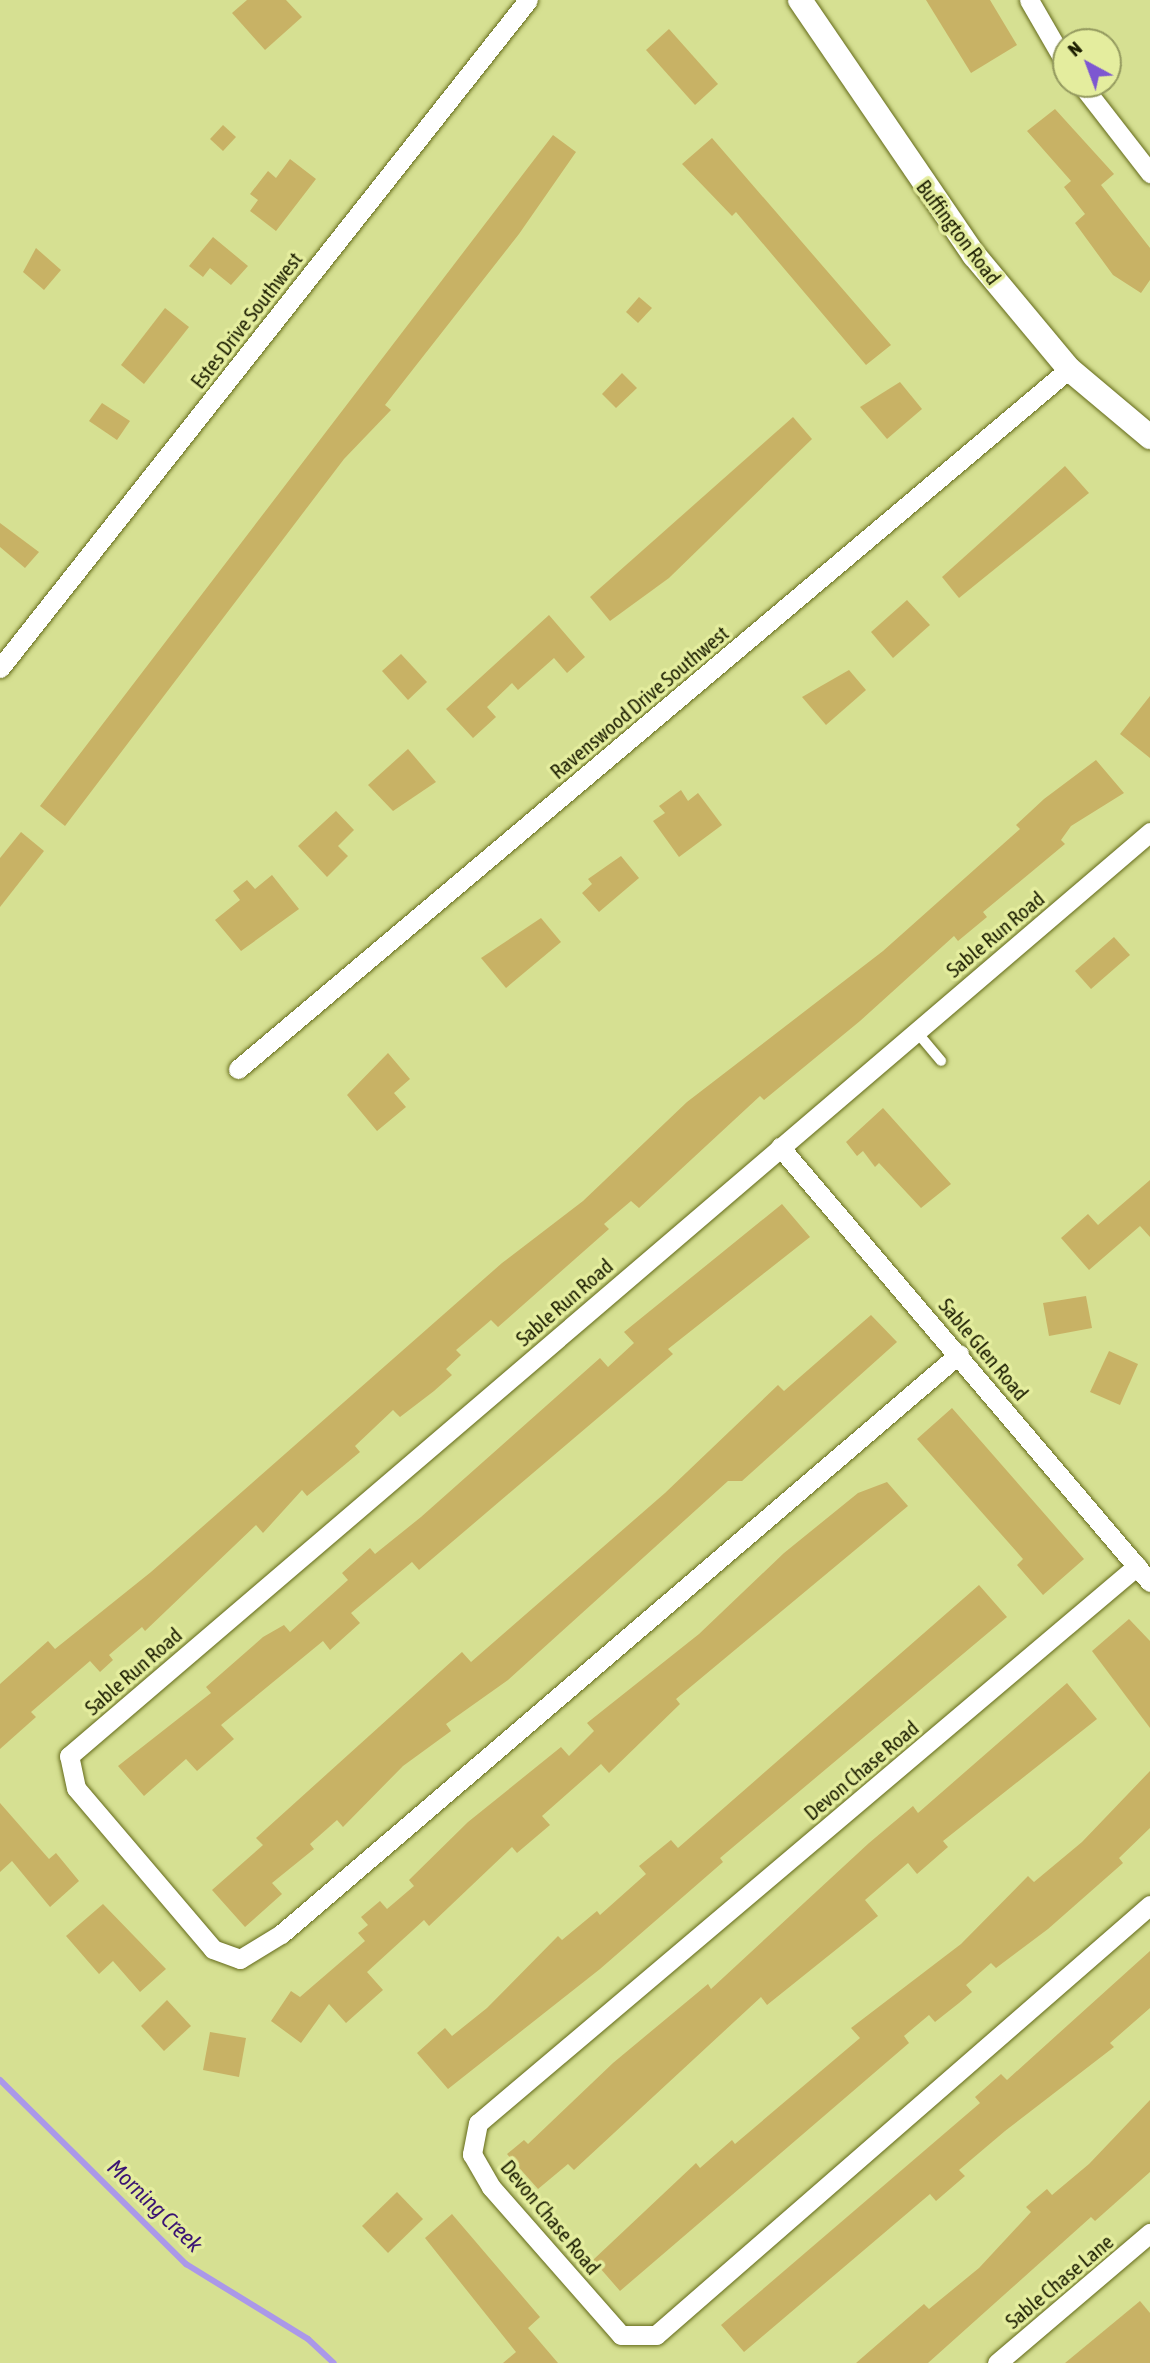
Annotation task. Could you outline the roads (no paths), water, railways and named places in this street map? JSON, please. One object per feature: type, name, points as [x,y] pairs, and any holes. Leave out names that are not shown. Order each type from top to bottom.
[{"type":"street","name":"Estes Drive Southwest","points":[[0,668],[528,0]]},
{"type":"street","name":"Buffington Road","points":[[800,0],[974,256],[1069,369],[1150,437]]},
{"type":"street","points":[[1029,0],[1052,40]]},
{"type":"street","points":[[1092,98],[1150,173]]},
{"type":"street","name":"Ravenswood Drive Southwest","points":[[238,1069],[1069,369]]},
{"type":"street","name":"Sable Run Road","points":[[959,1354],[281,1934],[240,1959],[213,1949],[76,1787],[69,1756],[1150,832]]},
{"type":"street","name":"Sable Glen Road","points":[[780,1147],[959,1354],[1150,1582]]},
{"type":"street","name":"Devon Chase Road","points":[[1137,1566],[478,2123],[472,2154],[491,2187],[621,2334],[656,2335],[1150,1905]]},
{"type":"street","name":"Sable Chase Lane","points":[[997,2363],[1150,2234]]},
{"type":"lane","points":[[916,1031],[941,1061]]},
{"type":"waterway","name":"Morning Creek","points":[[0,2080],[186,2264],[308,2339],[334,2363]]}]
